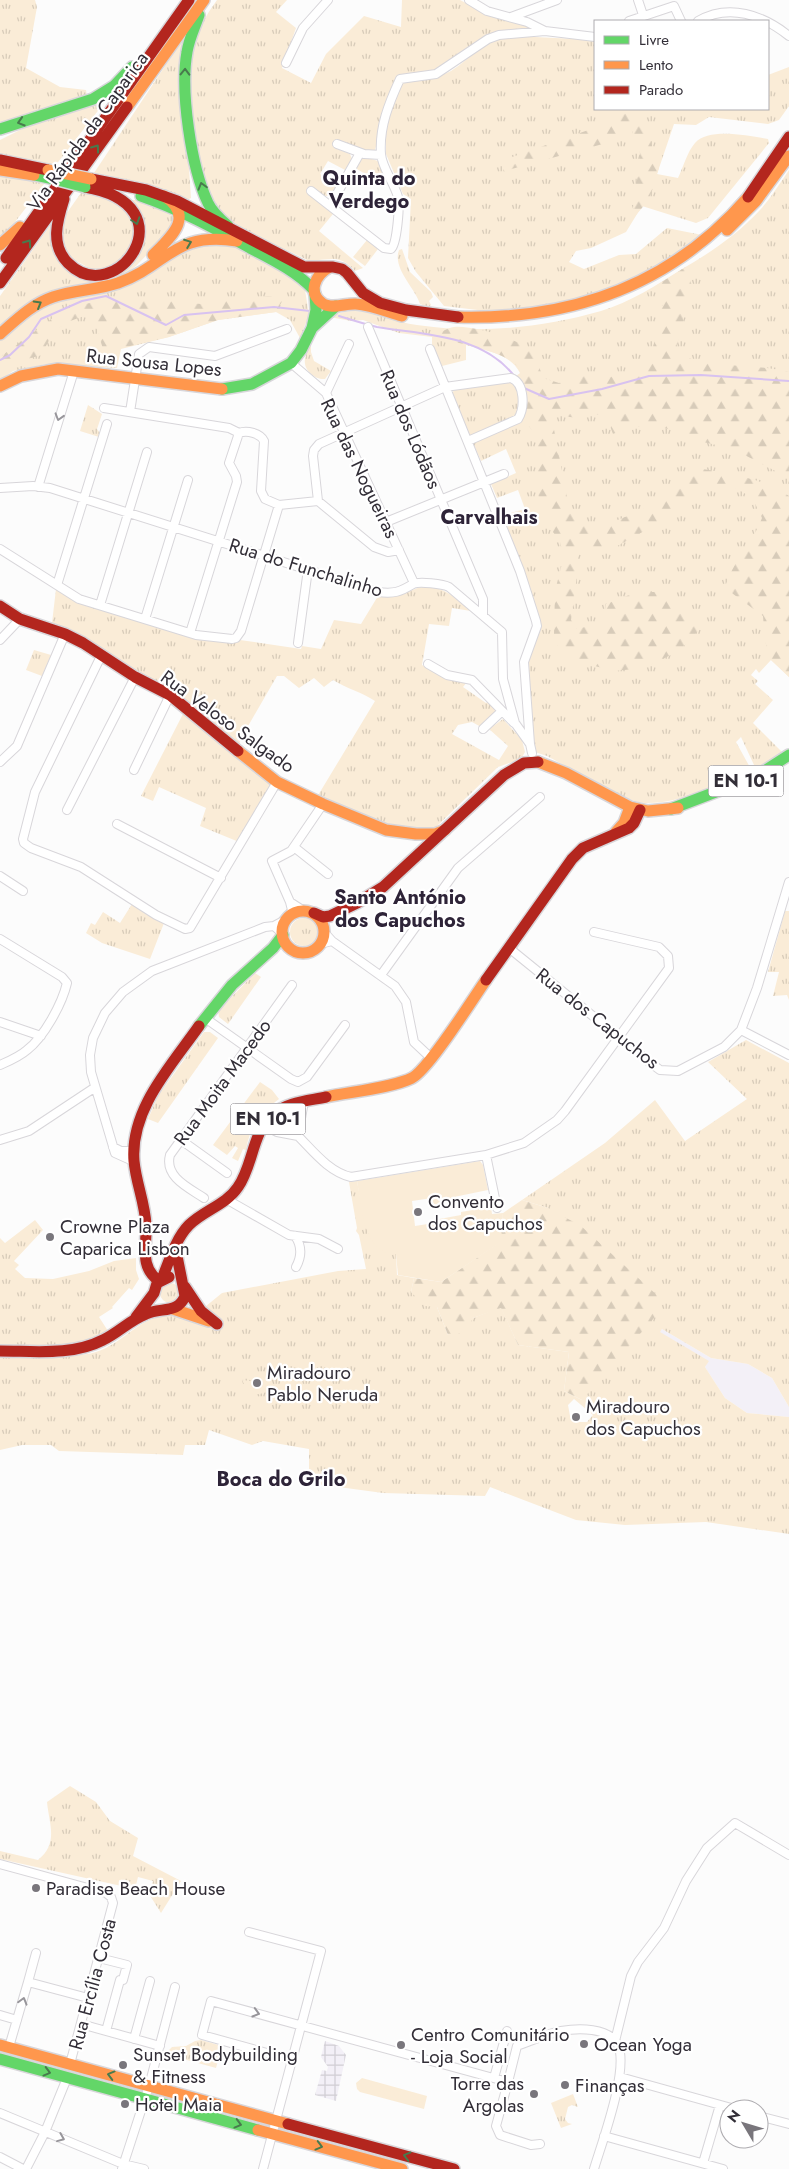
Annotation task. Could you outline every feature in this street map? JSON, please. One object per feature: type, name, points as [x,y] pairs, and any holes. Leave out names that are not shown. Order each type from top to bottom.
[{"type":"main road","name":"Via Rápida da Caparica","points":[[0,267],[189,0]]},
{"type":"main road","name":"Via Rápida da Caparica","points":[[0,283],[204,0]]},
{"type":"main road","points":[[204,0],[188,43],[185,83],[188,111],[203,192],[214,212],[228,226]]},
{"type":"main road","points":[[0,129],[105,93],[164,34]]},
{"type":"main road","points":[[0,169],[42,174],[164,196],[228,226],[300,265],[313,269],[338,267],[345,270],[352,283],[364,295],[383,303],[406,310],[464,317],[491,318],[547,313],[577,306],[611,295],[641,282],[672,264],[718,228],[758,185],[789,137]]},
{"type":"main road","points":[[87,183],[139,196],[179,211],[301,276],[322,303],[338,305],[357,304],[412,318],[479,323],[530,320],[585,308],[644,285],[707,246],[728,228],[756,201],[789,156]]},
{"type":"main road","points":[[0,162],[42,174]]},
{"type":"main road","points":[[67,188],[55,232],[61,254],[73,267],[85,274],[95,275],[112,272],[126,264],[135,252],[139,241],[138,222],[131,208],[121,198],[87,183]]},
{"type":"main road","points":[[0,245],[16,231],[50,194]]},
{"type":"main road","points":[[131,276],[170,238],[179,223],[179,211],[173,201],[164,196]]},
{"type":"main road","points":[[0,334],[41,302],[70,293],[108,286],[131,276],[186,243],[205,237],[221,237],[237,241]]},
{"type":"main road","points":[[314,292],[316,276],[328,268]]},
{"type":"main road","points":[[338,305],[350,296],[352,283]]},
{"type":"main road","name":"Rua Sousa Lopes","points":[[0,386],[21,376],[58,369],[221,389],[252,384],[290,363],[301,350],[312,328],[316,310],[314,292]]},
{"type":"main road","name":"Rua Sousa Lopes","points":[[312,328],[338,305]]},
{"type":"main road","name":"Rua Veloso Salgado","points":[[0,606],[20,619],[65,634],[102,654],[135,677],[170,696],[277,782],[323,804],[386,830],[425,838]]},
{"type":"main road","name":"EN 10-1","points":[[133,1321],[157,1286],[188,1226],[226,1199],[239,1186],[264,1125],[272,1115],[282,1108],[304,1101],[402,1082],[419,1072],[431,1058],[572,859],[584,848],[614,833],[629,828],[634,823],[635,809],[656,811],[671,809],[682,803],[698,799],[755,777],[789,755]]},
{"type":"main road","points":[[176,1249],[176,1265],[184,1286],[201,1311],[217,1324],[168,1308],[156,1302],[157,1286],[146,1267],[146,1224],[134,1157],[138,1122],[146,1103],[205,1018],[234,983],[273,948],[288,917],[296,912],[309,912],[323,917],[330,916],[372,894],[417,856],[425,838],[445,830],[504,775],[531,759],[558,769],[608,798],[635,809]]},
{"type":"main road","points":[[309,912],[322,922],[324,931]]},
{"type":"main road","points":[[280,932],[288,946],[299,952],[307,952],[320,944],[330,916]]},
{"type":"main road","points":[[273,948],[288,946]]},
{"type":"main road","points":[[157,1286],[174,1277],[184,1286],[184,1300],[180,1306],[168,1308]]},
{"type":"main road","name":"EN 10-1","points":[[0,1351],[65,1350],[87,1347],[108,1339],[133,1321],[168,1308]]},
{"type":"main road","points":[[5,2046],[454,2169]]},
{"type":"main road","points":[[1,2063],[67,2078],[402,2169]]},
{"type":"street","points":[[286,63],[303,28],[328,0]]},
{"type":"street","points":[[469,0],[487,11],[527,22],[545,31]]},
{"type":"street","points":[[509,17],[557,0]]},
{"type":"street","points":[[638,0],[643,15]]},
{"type":"street","points":[[631,20],[674,6],[681,20]]},
{"type":"street","points":[[700,20],[713,15],[730,13],[755,15],[766,20]]},
{"type":"street","points":[[769,21],[788,34]]},
{"type":"street","points":[[311,191],[384,248],[391,249],[395,243],[398,198],[381,155],[384,119],[400,79],[436,74],[488,39],[499,36],[545,31],[594,37]]},
{"type":"street","points":[[337,144],[360,153],[381,155]]},
{"type":"street","points":[[330,206],[360,153]]},
{"type":"street","name":"Rua dos Lódãos","points":[[368,327],[483,599],[483,615]]},
{"type":"street","points":[[130,412],[140,354],[149,348],[215,356],[287,329]]},
{"type":"street","points":[[326,393],[349,344]]},
{"type":"street","points":[[430,349],[520,572],[536,621],[537,626],[524,662],[530,744]]},
{"type":"street","name":"Rua das Nogueiras","points":[[290,363],[326,393],[414,583]]},
{"type":"street","points":[[38,487],[74,371]]},
{"type":"street","points":[[399,550],[388,552],[374,547],[318,501],[314,450],[319,444],[446,387],[511,378],[518,381],[521,386],[520,414],[517,421],[468,441]]},
{"type":"street","points":[[104,408],[228,428],[239,433],[245,432],[258,435],[263,438],[265,446],[261,494],[265,499],[280,505],[318,501]]},
{"type":"street","points":[[57,585],[107,424]]},
{"type":"street","points":[[190,633],[237,482],[229,463],[239,433]]},
{"type":"street","points":[[100,605],[147,452]]},
{"type":"street","points":[[386,522],[504,474]]},
{"type":"street","points":[[145,619],[188,480]]},
{"type":"street","name":"Rua do Funchalinho","points":[[0,488],[50,488],[381,592],[402,591],[414,583],[438,584],[449,587],[502,632],[504,679],[517,727],[530,744],[531,759]]},
{"type":"street","points":[[0,549],[80,599],[190,633],[229,639],[236,638],[241,632],[280,505]]},
{"type":"street","points":[[298,643],[308,569]]},
{"type":"street","points":[[0,640],[20,619]]},
{"type":"street","points":[[0,762],[13,752],[65,634]]},
{"type":"street","points":[[102,654],[35,792],[23,840],[24,843],[32,848],[81,867],[156,915],[185,929],[192,925],[277,782]]},
{"type":"street","points":[[428,664],[447,674],[472,680],[517,727]]},
{"type":"street","points":[[67,810],[135,677]]},
{"type":"street","points":[[134,770],[170,696]]},
{"type":"street","points":[[483,729],[502,711]]},
{"type":"street","points":[[381,975],[458,868],[540,798]]},
{"type":"street","points":[[288,917],[292,910],[290,902],[272,860],[288,853],[294,847],[323,804]]},
{"type":"street","points":[[117,824],[221,878]]},
{"type":"street","points":[[294,847],[328,874]]},
{"type":"street","points":[[0,876],[23,891]]},
{"type":"street","points":[[789,882],[758,988],[741,1030],[789,1055]]},
{"type":"street","points":[[290,902],[309,912]]},
{"type":"street","points":[[134,1157],[113,1146],[94,1088],[90,1064],[93,1038],[105,1013],[123,992],[152,971],[260,929],[280,932]]},
{"type":"street","points":[[324,931],[332,941],[381,975],[401,994],[406,1002],[414,1042],[431,1058]]},
{"type":"street","points":[[264,1125],[277,1132],[298,1136],[339,1174],[351,1178],[486,1155],[524,1143],[556,1120],[667,974],[670,962],[668,956],[659,947],[594,932]]},
{"type":"street","points":[[0,939],[66,980],[65,990],[41,1036],[20,1056],[0,1065]]},
{"type":"street","points":[[320,944],[332,941]]},
{"type":"street","name":"Rua dos Capuchos","points":[[509,948],[660,1070],[678,1071],[724,1046],[741,1030]]},
{"type":"street","name":"Rua Moita Macedo","points":[[204,1198],[174,1176],[168,1161],[170,1155],[292,985]]},
{"type":"street","points":[[205,1018],[294,1081],[302,1081],[307,1077],[345,1025]]},
{"type":"street","points":[[0,1022],[41,1036]]},
{"type":"street","points":[[0,1140],[29,1131],[94,1088]]},
{"type":"street","points":[[298,1136],[304,1101]]},
{"type":"street","points":[[181,1140],[227,1173]]},
{"type":"street","points":[[486,1155],[497,1208]]},
{"type":"street","points":[[226,1199],[289,1235],[318,1239],[338,1249]]},
{"type":"street","points":[[295,1236],[301,1249],[296,1268]]},
{"type":"street","points":[[615,2041],[631,1976],[644,1952],[664,1928],[686,1880],[707,1848],[735,1823],[789,1855]]},
{"type":"street","name":"Rua Ercília Costa","points":[[0,1864],[106,1893],[111,1897],[113,1903],[70,2064]]},
{"type":"street","points":[[248,1932],[321,1951],[263,2169]]},
{"type":"street","points":[[5,2046],[18,2020],[36,1953]]},
{"type":"street","points":[[99,1958],[127,1965],[123,1980],[120,1980],[106,2031]]},
{"type":"street","points":[[134,2039],[150,1981]]},
{"type":"street","points":[[28,1982],[88,1998]]},
{"type":"street","points":[[123,2166],[149,2086],[175,1987]]},
{"type":"street","points":[[292,2060],[202,2034],[210,2001],[508,2082]]},
{"type":"street","points":[[0,2015],[18,2020]]},
{"type":"street","points":[[81,2024],[160,2046]]},
{"type":"street","points":[[540,2144],[531,2145],[500,2135],[496,2126],[517,2046],[560,2031],[572,2030],[602,2033],[615,2041],[619,2047],[620,2077],[594,2169]]},
{"type":"street","points":[[494,2078],[507,2031]]},
{"type":"street","points":[[620,2077],[719,2105]]},
{"type":"street","points":[[0,2157],[24,2169],[45,2132],[67,2078]]},
{"type":"street","points":[[703,2163],[719,2108]]},
{"type":"street","points":[[0,2122],[2,2113],[123,2166],[144,2169]]},
{"type":"street","points":[[769,2119],[789,2124]]},
{"type":"street","points":[[604,2136],[723,2169]]},
{"type":"shaded area","points":[[662,1329],[711,1358],[748,1364],[772,1378],[789,1407],[789,1417],[747,1413],[725,1398],[705,1367],[708,1361],[659,1332]]},
{"type":"shaded area","points":[[325,2041],[339,2046],[346,2055],[336,2101],[315,2095],[322,2070],[327,2071],[328,2067],[321,2057]]},
{"type":"green space","points":[[0,0],[35,0],[37,7],[26,68],[60,87],[86,90],[87,97],[0,124]]},
{"type":"green space","points":[[217,0],[287,0],[276,12],[296,28],[282,68],[311,83],[326,54],[364,16],[401,27],[402,0],[460,0],[491,16],[528,26],[527,31],[508,31],[439,70],[409,73],[394,82],[375,150],[365,151],[339,142],[335,148],[350,154],[352,159],[345,170],[328,161],[320,174],[337,184],[330,196],[324,196],[313,187],[309,194],[333,214],[319,231],[363,268],[355,271],[349,265],[338,260],[307,260],[262,238],[239,226],[221,213],[213,201],[200,162],[192,113],[191,70],[193,48],[198,33]]},
{"type":"green space","points":[[504,37],[594,40],[594,110],[769,110],[769,75],[789,67],[789,106],[779,120],[768,124],[709,117],[696,125],[674,124],[657,174],[678,178],[692,147],[701,138],[710,135],[740,135],[768,139],[769,143],[708,218],[696,223],[642,206],[626,232],[591,248],[576,251],[569,262],[584,269],[619,255],[636,254],[667,228],[702,235],[671,260],[619,287],[550,309],[503,313],[444,306],[416,272],[408,258],[411,199],[403,194],[386,154],[386,125],[401,84],[445,74],[495,40]]},
{"type":"green space","points":[[183,39],[191,198],[187,200],[133,181],[94,173]]},
{"type":"green space","points":[[111,94],[55,166],[0,156],[0,140],[34,123]]},
{"type":"green space","points":[[642,110],[659,168],[657,174],[662,183],[653,188],[648,201],[636,215],[633,208],[640,153],[631,128],[610,142],[504,171],[501,161],[594,128],[625,111]]},
{"type":"green space","points":[[365,157],[378,161],[385,174],[374,179],[355,168],[360,159]]},
{"type":"green space","points":[[789,170],[789,677],[771,660],[759,673],[756,669],[751,675],[758,681],[755,684],[773,700],[753,723],[782,752],[761,768],[754,765],[741,737],[736,742],[752,771],[686,797],[659,802],[645,803],[635,801],[610,791],[547,756],[535,752],[526,661],[540,626],[538,613],[503,515],[525,509],[518,490],[497,498],[491,484],[516,473],[506,449],[481,461],[451,393],[459,387],[507,383],[520,373],[516,366],[497,354],[466,345],[466,360],[442,366],[432,346],[432,337],[399,333],[363,320],[351,321],[330,317],[352,311],[363,311],[417,325],[440,328],[486,329],[556,322],[601,311],[643,293],[723,242],[760,210]]},
{"type":"green space","points":[[0,176],[29,179],[44,184],[12,226],[0,237]]},
{"type":"green space","points":[[83,190],[104,196],[116,202],[128,213],[133,226],[132,239],[128,251],[119,261],[108,268],[94,269],[77,264],[61,246],[64,217]]},
{"type":"green space","points":[[130,200],[139,200],[175,216],[165,236],[136,266],[124,275],[93,286],[0,328],[0,296],[52,223],[53,248],[107,278],[142,245]]},
{"type":"green space","points":[[207,239],[236,247],[284,273],[305,290],[309,315],[300,338],[290,320],[276,312],[218,320],[169,337],[121,349],[117,368],[46,364],[13,371],[0,380],[0,340],[34,312]]},
{"type":"green space","points":[[367,240],[378,249],[365,266],[353,257]]},
{"type":"green space","points":[[402,249],[410,272],[431,292],[433,297],[429,301],[431,305],[428,307],[420,304],[401,271],[398,257],[399,250]]},
{"type":"green space","points":[[686,267],[692,286],[677,345],[679,355],[706,362],[789,372],[789,478],[733,449],[695,440],[673,430],[650,425],[629,428],[613,434],[606,415],[592,414],[583,419],[551,414],[569,507],[574,519],[602,526],[638,512],[678,489],[696,468],[732,474],[756,481],[789,496],[789,677],[771,660],[765,641],[763,616],[725,588],[732,570],[762,518],[753,499],[738,489],[706,484],[673,515],[610,550],[591,552],[581,545],[577,548],[578,568],[571,620],[577,629],[604,622],[606,604],[637,592],[660,592],[696,616],[702,627],[679,651],[644,668],[614,671],[564,658],[554,634],[555,591],[564,556],[560,542],[553,532],[540,504],[536,483],[538,457],[536,435],[518,413],[520,371],[515,364],[494,353],[432,337],[454,327],[462,327],[482,330],[504,337],[529,349],[536,359],[543,378],[559,383],[578,376],[633,377],[647,367],[653,351],[658,316],[666,296],[657,285]]},
{"type":"green space","points":[[268,296],[284,298],[276,312],[218,320],[169,337],[104,352],[92,314],[67,323],[55,331],[42,355],[15,363],[0,372],[0,357],[65,309],[102,300],[134,298],[201,304]]},
{"type":"green space","points":[[311,344],[314,361],[331,371],[325,379],[317,378],[306,367],[305,359]]},
{"type":"green space","points":[[88,405],[102,414],[97,429],[100,433],[99,437],[80,431]]},
{"type":"green space","points":[[423,586],[444,591],[471,611],[452,608],[449,626],[429,624],[422,665],[448,678],[467,682],[463,687],[486,703],[489,701],[500,711],[481,727],[472,722],[458,725],[452,734],[499,760],[508,746],[489,729],[503,719],[522,740],[525,752],[521,759],[498,767],[436,827],[397,830],[317,797],[375,701],[370,698],[333,680],[324,687],[314,678],[299,688],[284,676],[277,676],[240,740],[239,748],[185,699],[52,623],[56,589],[78,603],[195,638],[228,643],[240,640],[301,649],[302,646],[321,649],[334,620],[361,624],[378,596],[399,595]]},
{"type":"green space","points":[[34,650],[51,655],[42,676],[26,670]]},
{"type":"green space","points":[[185,710],[274,782],[239,842],[200,826],[206,808],[159,787],[153,801],[141,796]]},
{"type":"green space","points":[[132,904],[164,923],[150,959],[102,943],[86,933],[91,923],[95,925],[103,912],[120,923]]},
{"type":"green space","points":[[785,911],[789,911],[789,1000],[787,995],[773,996],[779,972],[768,972]]},
{"type":"green space","points":[[304,918],[314,922],[318,932],[314,942],[304,946],[294,942],[290,932],[294,922]]},
{"type":"green space","points":[[255,973],[261,977],[228,1024],[219,1017],[218,1011]]},
{"type":"green space","points":[[204,1032],[210,1032],[218,1038],[158,1123],[148,1119],[158,1096]]},
{"type":"green space","points":[[746,1040],[789,1063],[789,1407],[772,1378],[748,1364],[711,1358],[662,1329],[660,1332],[709,1361],[705,1367],[725,1398],[747,1413],[789,1417],[789,1534],[706,1522],[625,1525],[576,1520],[490,1487],[485,1496],[383,1493],[309,1483],[309,1449],[263,1441],[252,1445],[209,1430],[205,1445],[185,1445],[183,1455],[59,1451],[51,1445],[22,1445],[0,1450],[0,1357],[63,1356],[96,1352],[109,1347],[150,1320],[174,1316],[189,1320],[222,1293],[338,1271],[366,1269],[359,1235],[356,1231],[349,1182],[357,1181],[364,1218],[396,1254],[397,1275],[414,1278],[411,1292],[437,1307],[448,1335],[473,1318],[501,1307],[518,1345],[569,1352],[564,1391],[582,1400],[548,1208],[522,1200],[605,1143],[655,1100],[685,1141],[747,1099],[708,1062]],"holes":[[[574,1399],[593,1415],[587,1422],[577,1422],[570,1416],[568,1405]]]},
{"type":"green space","points":[[260,1082],[272,1090],[279,1099],[267,1110],[253,1128],[246,1150],[243,1149],[238,1161],[232,1158],[238,1148],[235,1146],[227,1155],[213,1145]]},
{"type":"green space","points":[[480,1161],[483,1165],[488,1190],[454,1197],[454,1201],[434,1205],[432,1198],[412,1201],[415,1226],[434,1223],[434,1220],[461,1215],[461,1212],[491,1207],[492,1214],[503,1213],[501,1242],[441,1282],[398,1275],[396,1254],[385,1253],[371,1239],[367,1230],[357,1181]]},
{"type":"green space","points":[[522,1200],[548,1208],[581,1226],[659,1297],[661,1310],[582,1400],[564,1391],[569,1352],[518,1345],[501,1308],[473,1318],[465,1333],[448,1335],[437,1307],[425,1306],[411,1292],[414,1278],[441,1282],[500,1242],[503,1213]]},
{"type":"green space","points":[[35,1220],[43,1230],[14,1261],[19,1265],[15,1269],[25,1278],[53,1279],[89,1271],[114,1261],[136,1258],[136,1270],[139,1279],[132,1290],[129,1288],[113,1308],[99,1317],[108,1331],[95,1337],[69,1344],[0,1346],[0,1238],[5,1243]]},
{"type":"green space","points":[[170,1283],[177,1286],[180,1293],[177,1300],[170,1303],[163,1300],[160,1293],[163,1286]]},
{"type":"green space","name":"Miradouro Pablo Neruda","points":[[272,1376],[270,1386],[262,1394],[248,1392],[242,1380],[251,1381]]},
{"type":"green space","points":[[70,1786],[96,1802],[110,1821],[138,1838],[133,1856],[181,1881],[161,1913],[149,1894],[153,1881],[138,1877],[135,1889],[0,1859],[0,1851],[38,1860],[44,1854],[51,1840],[47,1802]]},
{"type":"green space","points":[[201,2040],[222,2046],[216,2068],[165,2054],[172,2047],[186,2046]]},
{"type":"green space","points":[[362,2078],[427,2096],[424,2109],[360,2092],[357,2089],[356,2083]]},
{"type":"green space","points":[[573,2094],[578,2107],[572,2105],[568,2107],[565,2119],[568,2123],[572,2124],[561,2128],[551,2103]]},
{"type":"waterway","points":[[0,360],[10,355],[29,337],[41,319],[82,301],[106,296],[166,325],[184,315],[274,307],[310,311]]},
{"type":"waterway","points":[[339,316],[377,327],[433,335],[470,344],[487,352],[502,363],[515,377]]},
{"type":"waterway","points":[[524,388],[549,399],[602,389],[649,376],[701,375],[789,381]]},
{"type":"traffic: fast","points":[[199,15],[189,42],[185,68],[188,129],[197,170],[208,203],[219,218],[228,226]]},
{"type":"traffic: fast","points":[[0,129],[93,99],[114,86],[132,67]]},
{"type":"traffic: fast","points":[[26,173],[54,179]]},
{"type":"traffic: fast","points":[[54,179],[85,187]]},
{"type":"traffic: fast","points":[[141,196],[196,219],[267,257],[292,272],[314,290]]},
{"type":"traffic: fast","points":[[312,328],[316,310],[315,294]]},
{"type":"traffic: fast","points":[[222,389],[252,384],[291,363],[301,350],[312,328],[336,306]]},
{"type":"traffic: fast","points":[[671,809],[755,777],[789,755]]},
{"type":"traffic: fast","points":[[199,1026],[232,985],[273,948],[283,935]]},
{"type":"traffic: fast","points":[[0,2059],[258,2130]]},
{"type":"traffic: slow","points":[[127,107],[204,0]]},
{"type":"traffic: slow","points":[[727,230],[756,201],[789,156]]},
{"type":"traffic: slow","points":[[0,170],[34,175]]},
{"type":"traffic: slow","points":[[48,170],[91,179]]},
{"type":"traffic: slow","points":[[153,255],[173,233],[179,218],[178,211],[173,203],[164,196]]},
{"type":"traffic: slow","points":[[458,317],[500,316],[541,312],[580,304],[617,291],[653,274],[687,253],[718,228],[748,197]]},
{"type":"traffic: slow","points":[[0,245],[20,227]]},
{"type":"traffic: slow","points":[[0,334],[25,313],[45,300],[118,283],[135,276],[185,245],[216,239],[237,241]]},
{"type":"traffic: slow","points":[[328,268],[317,279],[314,289],[317,299],[322,303],[330,306],[362,305],[402,316]]},
{"type":"traffic: slow","points":[[0,386],[21,376],[58,369],[222,389]]},
{"type":"traffic: slow","points":[[238,751],[277,782],[323,804],[386,830],[416,834],[435,834],[445,830]]},
{"type":"traffic: slow","points":[[538,762],[566,773],[630,807]]},
{"type":"traffic: slow","points":[[616,832],[624,823],[630,807],[648,811],[678,808]]},
{"type":"traffic: slow","points":[[303,911],[318,917],[324,932],[318,947],[303,953],[288,947],[282,932],[288,917],[303,911]]},
{"type":"traffic: slow","points":[[326,1097],[382,1087],[412,1078],[429,1062],[486,980]]},
{"type":"traffic: slow","points":[[173,1309],[209,1321]]},
{"type":"traffic: slow","points":[[0,2045],[288,2124]]},
{"type":"traffic: slow","points":[[258,2130],[402,2169]]},
{"type":"traffic: jam","points":[[6,258],[189,0]]},
{"type":"traffic: jam","points":[[0,283],[127,107]]},
{"type":"traffic: jam","points":[[748,197],[789,137]]},
{"type":"traffic: jam","points":[[0,160],[48,170]]},
{"type":"traffic: jam","points":[[91,179],[146,190],[177,201],[304,267],[333,267],[342,269],[363,293],[380,303],[406,310],[458,317]]},
{"type":"traffic: jam","points":[[64,199],[57,224],[57,241],[62,256],[68,263],[87,274],[106,274],[123,265],[135,250],[139,232],[134,213],[117,197],[85,187]]},
{"type":"traffic: jam","points":[[0,606],[20,619],[65,634],[83,643],[135,677],[170,695],[238,751]]},
{"type":"traffic: jam","points":[[314,913],[323,917],[330,916],[357,903],[383,887],[504,775],[524,763],[538,762]]},
{"type":"traffic: jam","points":[[486,980],[572,859],[583,848],[629,828],[634,823],[640,810]]},
{"type":"traffic: jam","points":[[159,1281],[146,1263],[145,1217],[135,1169],[134,1142],[145,1106],[154,1089],[199,1026]]},
{"type":"traffic: jam","points":[[162,1279],[173,1250],[184,1230],[201,1215],[221,1203],[238,1187],[243,1179],[256,1140],[265,1122],[284,1107],[326,1097]]},
{"type":"traffic: jam","points":[[0,1351],[66,1351],[79,1348],[103,1340],[146,1314],[174,1308],[182,1302],[185,1296],[176,1251]]},
{"type":"traffic: jam","points":[[136,1317],[154,1293],[157,1283],[169,1277]]},
{"type":"traffic: jam","points":[[185,1287],[201,1311],[217,1324]]},
{"type":"traffic: jam","points":[[288,2124],[454,2169]]},
{"type":"place","name":"Convento dos Capuchos","points":[[418,1212]]},
{"type":"place","name":"Crowne Plaza Caparica Lisbon","points":[[50,1237]]},
{"type":"place","name":"Miradouro Pablo Neruda","points":[[257,1383]]},
{"type":"place","name":"Miradouro dos Capuchos","points":[[576,1417]]},
{"type":"place","name":"Paradise Beach House","points":[[36,1888]]},
{"type":"place","name":"Ocean Yoga","points":[[584,2044]]},
{"type":"place","name":"Centro Comunitário - Loja Social","points":[[401,2045]]},
{"type":"place","name":"Sunset Bodybuilding & Fitness","points":[[123,2065]]},
{"type":"place","name":"Finanças","points":[[565,2085]]},
{"type":"place","name":"Torre das Argolas","points":[[534,2094]]},
{"type":"place","name":"Hotel Maia","points":[[125,2104]]},
{"type":"district","name":"Quinta do Verdego","points":[[369,190]]},
{"type":"district","name":"Carvalhais","points":[[489,517]]},
{"type":"district","name":"Santo António dos Capuchos","points":[[400,908]]},
{"type":"district","name":"Boca do Grilo","points":[[281,1479]]}]
